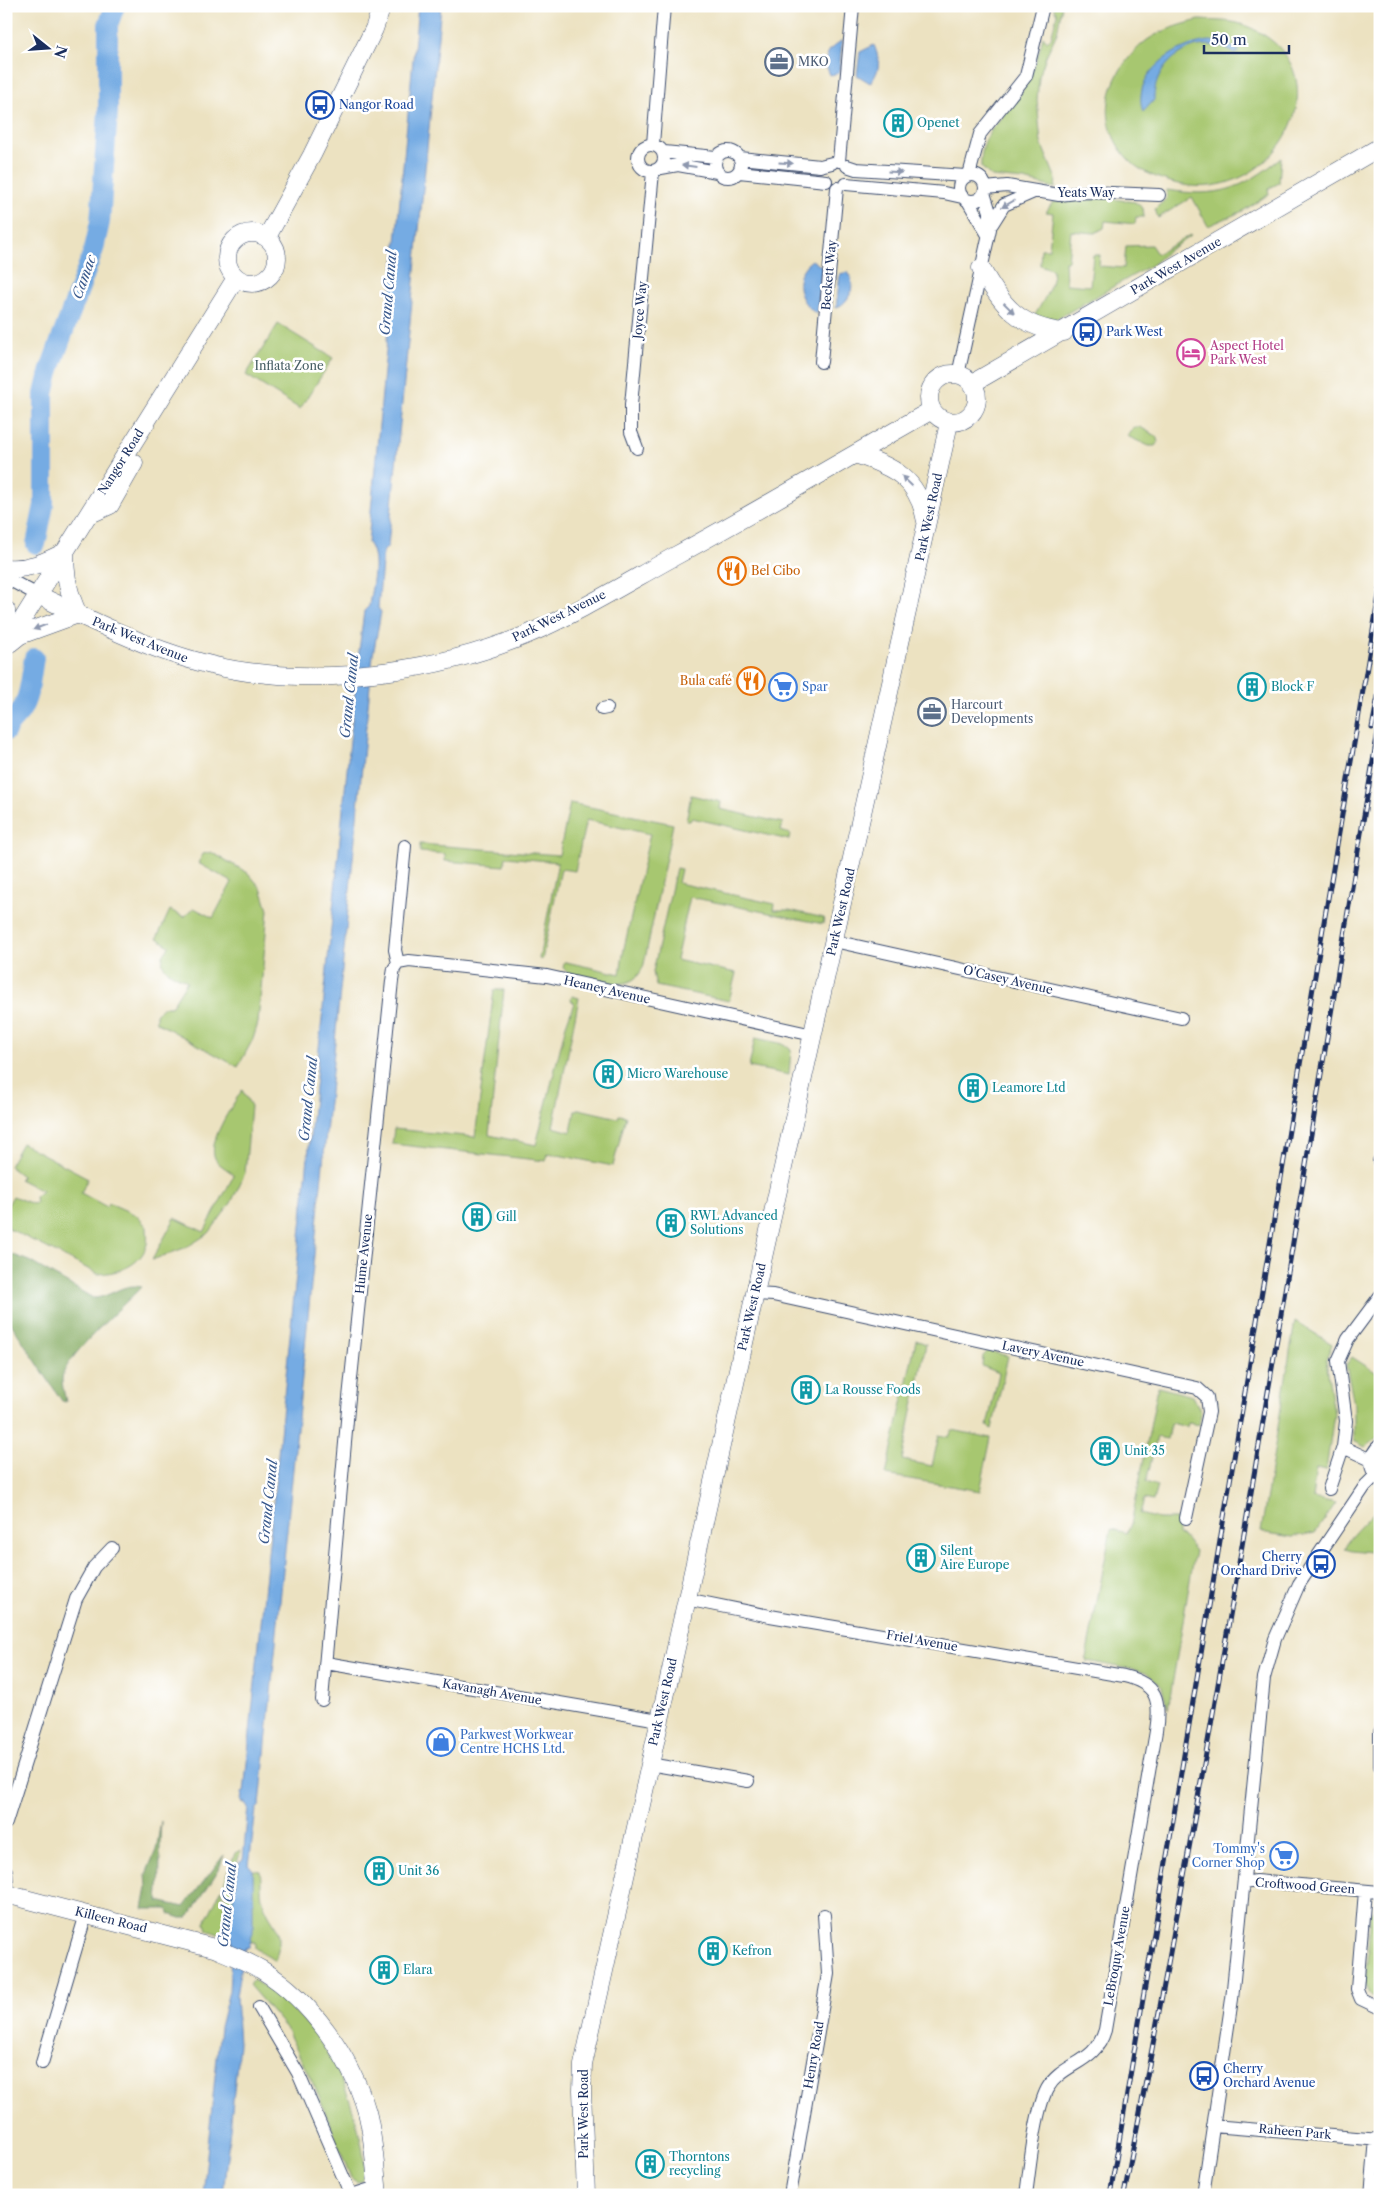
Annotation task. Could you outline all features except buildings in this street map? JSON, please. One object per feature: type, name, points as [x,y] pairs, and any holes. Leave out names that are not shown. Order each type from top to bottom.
[{"type":"street","points":[[267,237],[312,155],[374,29],[382,6]]},
{"type":"street","points":[[657,170],[665,160],[658,148],[664,6]]},
{"type":"street","points":[[839,163],[853,6]]},
{"type":"street","points":[[989,232],[958,186],[968,175],[980,134],[1026,76],[1043,6]]},
{"type":"street","points":[[716,157],[644,147],[638,158],[644,169],[657,170],[678,165],[716,172],[728,178],[739,172],[836,184],[944,193],[965,199],[979,199],[984,190]]},
{"type":"street","name":"Park West Avenue","points":[[965,379],[1064,332],[1380,147]]},
{"type":"street","points":[[716,172],[714,164],[716,157],[722,152],[729,151],[740,158],[820,166],[839,163],[856,169],[968,175],[980,178],[990,212],[989,232],[981,268],[965,379]]},
{"type":"street","points":[[739,172],[740,158]]},
{"type":"street","points":[[836,184],[851,173],[839,163]]},
{"type":"street","points":[[836,184],[824,173],[839,163]]},
{"type":"street","name":"Joyce Way","points":[[637,448],[631,432],[631,413],[657,170]]},
{"type":"street","name":"Beckett Way","points":[[821,362],[836,184]]},
{"type":"street","name":"Yeats Way","points":[[984,190],[1007,186],[1058,195],[1087,192],[1159,195]]},
{"type":"street","points":[[989,232],[1001,207],[1036,191]]},
{"type":"street","points":[[251,232],[267,237],[276,250],[276,265],[273,272],[267,278],[252,283],[236,278],[227,263],[229,246],[242,234],[251,232]]},
{"type":"street","points":[[981,268],[991,287],[1017,316],[1044,330],[1064,332]]},
{"type":"street","name":"Nangor Road","points":[[65,552],[88,515],[110,505],[139,454],[142,429],[236,278]]},
{"type":"street","points":[[950,374],[965,379],[976,391],[976,407],[965,420],[949,422],[936,416],[932,410],[929,395],[936,381],[950,374]]},
{"type":"street","name":"Park West Avenue","points":[[38,595],[122,635],[192,660],[246,672],[285,676],[326,676],[394,670],[449,660],[526,635],[571,614],[932,410]]},
{"type":"street","name":"Park West Road","points":[[586,2195],[582,2090],[583,2064],[949,422]]},
{"type":"street","points":[[855,454],[889,466],[906,479],[916,490],[927,524]]},
{"type":"street","points":[[6,568],[19,569],[42,564],[65,552]]},
{"type":"street","points":[[6,646],[65,552]]},
{"type":"street","points":[[6,646],[20,635],[78,614],[69,596],[65,577],[65,552]]},
{"type":"street","points":[[6,578],[38,595]]},
{"type":"street","points":[[6,610],[6,646]]},
{"type":"street","name":"Hume Avenue","points":[[322,1700],[349,1398],[392,980],[394,969],[398,963],[395,950],[405,846]]},
{"type":"street","name":"O'Casey Avenue","points":[[834,941],[1181,1018]]},
{"type":"street","name":"Heaney Avenue","points":[[398,963],[416,961],[519,972],[813,1034]]},
{"type":"street","name":"Lavery Avenue","points":[[755,1294],[773,1295],[1199,1390],[1207,1397],[1208,1412],[1186,1518]]},
{"type":"street","points":[[1329,1488],[1343,1447],[1346,1421],[1338,1361],[1348,1340],[1380,1296]]},
{"type":"street","points":[[1203,2195],[1232,1999],[1245,1883],[1261,1694],[1275,1638],[1285,1614],[1308,1568],[1347,1516],[1365,1486],[1377,1478],[1371,1460],[1374,1451],[1380,1445]]},
{"type":"street","points":[[1343,1447],[1371,1460]]},
{"type":"street","points":[[6,1823],[76,1599],[90,1572],[112,1548]]},
{"type":"street","name":"Friel Avenue","points":[[686,1599],[779,1618],[1124,1676],[1140,1680],[1154,1692]]},
{"type":"street","name":"Kavanagh Avenue","points":[[326,1663],[659,1720]]},
{"type":"street","name":"LeBroquy Avenue","points":[[1026,2195],[1041,2104],[1048,2088],[1056,2077],[1086,2059],[1095,2051],[1101,2043],[1105,2030],[1159,1714],[1154,1692]]},
{"type":"street","points":[[1380,1732],[1380,1766]]},
{"type":"street","points":[[650,1764],[748,1780]]},
{"type":"street","name":"Killeen Road","points":[[6,1871],[7,1894],[214,1948],[243,1959],[291,1992],[309,2010],[334,2042],[354,2077],[371,2129],[377,2191]]},
{"type":"street","name":"Croftwood Green","points":[[1245,1883],[1256,1881],[1380,1892]]},
{"type":"street","name":"Croftwood Green","points":[[1365,1891],[1357,1989],[1361,1999],[1380,2008]]},
{"type":"street","points":[[42,2064],[86,1914]]},
{"type":"street","name":"Henry Road","points":[[790,2195],[828,1974],[824,1915]]},
{"type":"street","points":[[259,2007],[298,2072],[351,2195],[377,2191]]},
{"type":"street","name":"Raheen Park","points":[[1213,2126],[1378,2140],[1371,2195]]},
{"type":"green space","points":[[1053,6],[1062,6],[1057,33],[1039,77],[1037,100],[1041,143],[1056,179],[1055,188],[1024,180],[992,177],[981,167],[984,145],[992,129],[1027,83],[1043,36],[1047,41],[1051,38],[1057,14]]},
{"type":"green space","points":[[1199,20],[1226,21],[1241,24],[1275,43],[1293,70],[1297,99],[1289,129],[1271,156],[1244,176],[1211,186],[1174,183],[1140,169],[1130,161],[1119,147],[1112,132],[1109,117],[1112,87],[1119,72],[1141,45],[1168,29]]},
{"type":"green space","points":[[1281,158],[1279,183],[1268,189],[1269,194],[1243,211],[1208,226],[1192,197],[1158,218],[1155,209],[1167,198],[1167,190],[1201,193],[1228,189],[1254,178]]},
{"type":"green space","points":[[1106,198],[1135,202],[1143,208],[1144,217],[1136,217],[1135,224],[1105,221],[1104,228],[1095,233],[1071,231],[1068,261],[1065,261],[1066,284],[1090,286],[1093,255],[1100,255],[1099,266],[1124,268],[1126,246],[1151,245],[1157,254],[1191,236],[1169,250],[1153,264],[1048,324],[1032,321],[1051,284],[1053,270],[1040,265],[1041,249],[1049,249],[1053,213],[1046,212],[1053,202]]},
{"type":"green space","name":"Inflata Zone","points":[[278,324],[333,358],[300,409],[246,375]]},
{"type":"green space","points":[[1134,427],[1140,427],[1156,436],[1158,442],[1155,446],[1149,446],[1127,436]]},
{"type":"green space","points":[[691,795],[721,802],[720,809],[783,823],[781,831],[790,834],[789,840],[692,818],[690,821],[686,821]]},
{"type":"green space","points":[[570,803],[673,824],[644,964],[639,975],[631,981],[611,983],[599,981],[567,972],[563,968],[564,962],[566,962],[620,974],[624,948],[650,834],[586,820],[575,871],[561,869],[542,960],[539,959],[558,862],[506,857],[504,866],[445,861],[445,854],[420,852],[420,844],[559,855]]},
{"type":"green space","points":[[211,852],[248,873],[261,888],[268,910],[258,1023],[253,1039],[238,1067],[156,1022],[156,1014],[162,1007],[171,1007],[187,981],[166,969],[163,956],[169,946],[157,938],[170,910],[184,917],[194,908],[213,918],[232,882],[198,863],[203,854]]},
{"type":"green space","points":[[676,868],[681,869],[678,883],[775,904],[774,910],[789,910],[824,918],[823,924],[690,897],[676,960],[736,973],[729,1001],[656,986],[653,972]]},
{"type":"green space","points":[[494,990],[504,990],[489,1135],[536,1145],[566,1025],[574,1003],[571,1000],[572,996],[579,998],[553,1127],[571,1132],[575,1111],[579,1109],[618,1118],[619,1115],[626,1116],[613,1166],[548,1153],[546,1161],[392,1144],[394,1129],[475,1137]]},
{"type":"green space","points":[[755,1038],[784,1044],[791,1050],[789,1075],[749,1067]]},
{"type":"green space","points":[[242,1090],[251,1106],[245,1173],[231,1203],[209,1233],[187,1247],[152,1260],[175,1218],[204,1232],[234,1175],[216,1160],[214,1144],[227,1115]]},
{"type":"green space","points":[[22,1143],[88,1178],[81,1193],[107,1207],[109,1203],[136,1215],[147,1227],[147,1244],[140,1258],[121,1270],[98,1274],[8,1228],[6,1208],[13,1196],[32,1204],[36,1203],[35,1197],[42,1191],[19,1179],[22,1176],[9,1166]]},
{"type":"green space","points":[[6,1252],[29,1261],[93,1298],[105,1296],[122,1288],[141,1287],[82,1346],[64,1371],[62,1385],[66,1402],[62,1401],[6,1316]]},
{"type":"green space","points":[[1295,1321],[1332,1344],[1326,1360],[1334,1414],[1326,1471],[1316,1469],[1312,1498],[1336,1503],[1315,1533],[1292,1537],[1261,1532]]},
{"type":"green space","points":[[916,1340],[926,1344],[902,1460],[932,1466],[939,1435],[949,1437],[952,1430],[991,1438],[980,1491],[886,1475]]},
{"type":"green space","points":[[988,1351],[1008,1356],[992,1429],[987,1426],[999,1373],[982,1366],[983,1356]]},
{"type":"green space","points":[[1352,1357],[1380,1375],[1380,1435],[1365,1447],[1354,1441],[1354,1404],[1346,1365]]},
{"type":"green space","points":[[1158,1387],[1193,1396],[1201,1412],[1199,1425],[1188,1423],[1187,1427],[1171,1423],[1167,1439],[1157,1437],[1146,1482],[1157,1486],[1153,1501],[1144,1499],[1140,1514],[1158,1519],[1178,1519],[1178,1535],[1183,1536],[1195,1551],[1168,1709],[1162,1687],[1146,1672],[1087,1661],[1086,1658],[1111,1529],[1127,1533],[1131,1524]]},
{"type":"green space","points":[[1380,1506],[1380,1553],[1345,1548],[1354,1533]]},
{"type":"green space","points":[[161,1821],[158,1901],[184,1907],[224,1855],[219,1869],[188,1918],[169,1914],[168,1909],[143,1909],[147,1888],[146,1874],[156,1850]]},
{"type":"green space","points":[[241,1850],[237,1863],[229,1923],[224,1884],[235,1853]]},
{"type":"green space","points":[[253,1870],[260,1871],[262,1898],[278,1932],[278,1949],[275,1961],[255,1948],[255,1942],[251,1942]]},
{"type":"green space","points":[[222,1888],[227,1937],[207,1930],[205,1922]]},
{"type":"green space","points":[[1380,1902],[1380,2001],[1369,1994],[1365,1985],[1371,1912]]},
{"type":"green space","points":[[253,1980],[292,2009],[309,2027],[335,2067],[354,2112],[360,2136],[364,2165],[361,2181],[357,2182],[351,2178],[319,2096],[286,2028],[249,1985]]},
{"type":"water","points":[[418,6],[441,6],[388,546],[383,552],[378,608],[381,612],[373,655],[260,1805],[256,1810],[249,1865],[253,1870],[253,1932],[249,1947],[244,1948],[236,1996],[239,2044],[223,2195],[203,2195],[220,2027],[229,1991],[232,1939],[229,1923],[239,1863],[243,1860],[248,1807],[245,1803],[241,1802],[242,1793],[244,1792],[359,651],[364,611],[369,606],[374,573],[372,549],[368,543]]},
{"type":"water","points":[[842,40],[839,73],[830,75],[826,65],[828,51]]},
{"type":"water","points":[[1211,41],[1228,45],[1239,51],[1235,54],[1222,47],[1208,45],[1194,47],[1181,53],[1170,61],[1161,72],[1154,100],[1143,112],[1141,98],[1144,85],[1150,73],[1172,54],[1185,47]]},
{"type":"water","points":[[874,45],[878,69],[870,83],[857,75],[860,52]]},
{"type":"water","points":[[812,260],[822,267],[817,314],[805,303],[799,288],[801,273]]},
{"type":"water","points":[[848,272],[852,283],[851,293],[836,308],[840,274]]},
{"type":"waterway","name":"Camac","points":[[36,544],[44,505],[44,394],[50,369],[94,249],[100,222],[108,111],[108,25],[115,6]]},
{"type":"waterway","name":"Camac","points":[[6,731],[26,700],[34,658]]},
{"type":"railway","points":[[1110,2195],[1380,589]]},
{"type":"railway","points":[[1372,728],[1380,686]]},
{"type":"railway","points":[[1124,2195],[1193,1827],[1225,1643],[1380,720]]},
{"type":"place","name":"MKO","points":[[779,62]]},
{"type":"place","name":"Nangor Road","points":[[320,105]]},
{"type":"place","name":"Openet","points":[[898,123]]},
{"type":"place","name":"Park West","points":[[1087,332]]},
{"type":"place","name":"Aspect Hotel Park West","points":[[1191,353]]},
{"type":"place","name":"Bel Cibo","points":[[732,571]]},
{"type":"place","name":"Bula café","points":[[751,681]]},
{"type":"place","name":"Spar","points":[[783,687]]},
{"type":"place","name":"Block F","points":[[1252,687]]},
{"type":"place","name":"Harcourt Developments","points":[[932,712]]},
{"type":"place","name":"Micro Warehouse","points":[[608,1074]]},
{"type":"place","name":"Leamore Ltd","points":[[973,1088]]},
{"type":"place","name":"Gill","points":[[477,1217]]},
{"type":"place","name":"RWL Advanced Solutions","points":[[671,1223]]},
{"type":"place","name":"La Rousse Foods","points":[[806,1390]]},
{"type":"place","name":"Unit 35","points":[[1105,1451]]},
{"type":"place","name":"Silent Aire Europe","points":[[921,1558]]},
{"type":"place","name":"Cherry Orchard Drive","points":[[1321,1564]]},
{"type":"place","name":"Parkwest Workwear Centre HCHS Ltd.","points":[[441,1742]]},
{"type":"place","name":"Tommy's Corner Shop","points":[[1284,1856]]},
{"type":"place","name":"Unit 36","points":[[379,1871]]},
{"type":"place","name":"Kefron","points":[[713,1951]]},
{"type":"place","name":"Elara","points":[[384,1970]]},
{"type":"place","name":"Cherry Orchard Avenue","points":[[1204,2076]]},
{"type":"place","name":"Thorntons recycling","points":[[650,2164]]},
{"type":"water label","name":"Grand Canal","points":[[388,293]]},
{"type":"water label","name":"Grand Canal","points":[[349,696]]},
{"type":"water label","name":"Grand Canal","points":[[308,1099]]},
{"type":"water label","name":"Grand Canal","points":[[268,1502]]},
{"type":"water label","name":"Grand Canal","points":[[227,1905]]}]
